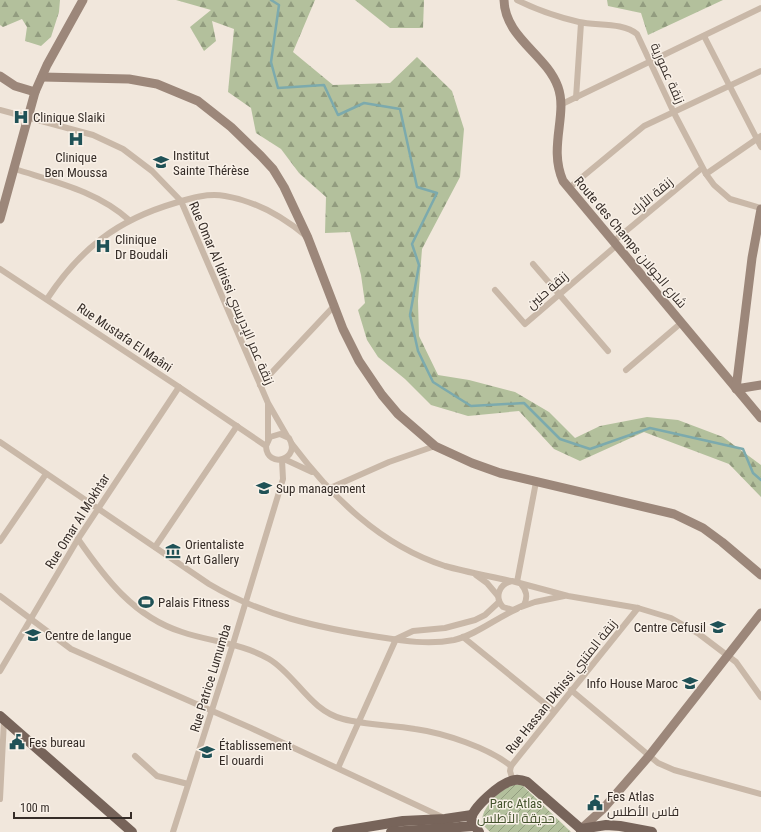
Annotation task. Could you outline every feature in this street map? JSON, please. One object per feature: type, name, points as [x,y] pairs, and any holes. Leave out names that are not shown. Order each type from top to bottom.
[{"type":"main road","points":[[1,718],[132,832]]},
{"type":"main road","points":[[337,832],[403,821],[445,819],[472,815],[498,788],[513,780],[527,782],[581,831],[606,825],[652,832]]},
{"type":"main road","points":[[392,832],[477,829],[472,815]]},
{"type":"street","points":[[0,219],[35,92],[83,0]]},
{"type":"street","name":"Route des Champs شارع الجولان","points":[[504,0],[506,15],[513,29],[558,86],[560,105],[557,159],[560,174],[569,188],[761,418]]},
{"type":"street","name":"زنقة عمورية","points":[[517,0],[557,17],[581,23],[629,29],[634,31],[640,37],[674,113],[704,171],[714,185],[730,199],[761,208]]},
{"type":"street","points":[[560,105],[761,8]]},
{"type":"street","points":[[576,98],[581,23]]},
{"type":"street","points":[[704,36],[758,138],[761,147]]},
{"type":"street","points":[[569,188],[640,130],[761,71]]},
{"type":"street","points":[[0,76],[15,86],[35,92]]},
{"type":"street","points":[[42,77],[142,80],[170,88],[198,101],[231,127],[273,169],[295,207],[335,305],[343,329],[371,381],[398,414],[435,446],[472,463],[500,473],[658,510],[688,520],[722,542],[761,574]]},
{"type":"street","name":"Rue Omar Al Idrissi زنقة عمر الإدريسي","points":[[0,110],[94,135],[123,149],[148,167],[181,201],[268,403],[287,436]]},
{"type":"street","name":"زنقة الأرك","points":[[616,243],[704,171],[758,138]]},
{"type":"street","points":[[15,169],[92,195],[116,208],[129,220]]},
{"type":"street","points":[[47,299],[59,281],[82,254],[104,236],[129,220],[152,209],[181,201],[210,195],[242,200],[272,212],[291,224],[308,238]]},
{"type":"street","points":[[761,208],[759,233],[748,289],[736,389],[761,385]]},
{"type":"street","name":"زنقة حنين","points":[[495,290],[525,324],[616,243]]},
{"type":"street","points":[[533,264],[608,351]]},
{"type":"street","name":"Rue Mustafa El Maâni","points":[[0,269],[237,426],[267,443]]},
{"type":"street","points":[[260,384],[335,305]]},
{"type":"street","points":[[626,370],[681,323]]},
{"type":"street","name":"Rue Omar Al Mokhtar","points":[[0,672],[78,539],[179,387]]},
{"type":"street","name":"Rue Omar Al Idrissi زنقة عمر الإدريسي","points":[[267,443],[268,403]]},
{"type":"street","points":[[155,547],[237,426]]},
{"type":"street","points":[[313,472],[283,460],[270,457],[267,452],[267,443],[277,434],[287,436],[313,472],[328,489],[367,523],[408,550],[445,566],[568,596],[638,608],[671,618],[685,625],[728,656],[742,669],[761,697]]},
{"type":"street","points":[[0,442],[209,584],[244,603],[287,618],[318,626],[396,639],[430,642],[463,637],[518,608],[535,602],[568,596]]},
{"type":"street","points":[[283,460],[291,453],[292,444]]},
{"type":"street","points":[[328,489],[388,462],[435,446]]},
{"type":"street","name":"Rue Patrice Lumumba","points":[[173,832],[233,644],[244,603],[283,479],[283,460]]},
{"type":"street","points":[[0,541],[46,474]]},
{"type":"street","points":[[469,572],[481,578],[506,609],[518,608],[527,596],[517,583],[536,482]]},
{"type":"street","points":[[78,539],[110,584],[119,593],[144,612],[162,624],[181,632],[233,644],[270,659],[312,700],[328,713],[344,720],[434,733],[480,748],[511,766]]},
{"type":"street","points":[[338,768],[396,639],[413,631],[444,628],[475,620],[485,615],[499,599],[504,584],[517,583]]},
{"type":"street","points":[[0,596],[71,650],[338,768],[445,819]]},
{"type":"street","name":"Rue Hassan Dkhissi زنقة المتنبي","points":[[513,780],[510,771],[511,766],[638,608]]},
{"type":"street","points":[[581,831],[603,809],[649,756],[761,613]]},
{"type":"street","points":[[463,637],[554,711]]},
{"type":"street","points":[[571,690],[658,763],[674,770],[761,794]]},
{"type":"street","points":[[0,799],[1,718]]},
{"type":"street","points":[[135,756],[157,776],[188,784]]},
{"type":"green space","points":[[0,0],[60,0],[59,12],[51,37],[41,46],[25,41],[27,27],[22,19],[3,27],[0,25]]},
{"type":"green space","points":[[176,0],[315,0],[293,52],[333,85],[390,83],[417,57],[452,91],[464,129],[460,177],[422,249],[418,301],[419,336],[438,375],[469,380],[515,392],[549,412],[575,438],[600,426],[647,417],[678,420],[723,437],[761,465],[761,497],[729,464],[644,432],[580,461],[554,449],[519,411],[468,416],[431,405],[405,379],[378,357],[367,340],[358,310],[365,303],[361,275],[350,232],[325,233],[326,197],[299,173],[281,149],[256,133],[251,108],[228,92],[234,29],[212,21],[216,41],[204,51],[190,27],[211,10]]},
{"type":"green space","points":[[355,0],[424,0],[423,28],[390,28]]},
{"type":"green space","points":[[607,0],[723,0],[648,35],[641,13],[608,6]]},
{"type":"green space","name":"Parc Atlas حديقة الأطلس","points":[[513,785],[522,785],[571,832],[490,832],[482,824],[484,812],[487,806],[502,791]]},
{"type":"waterway","points":[[271,0],[279,5],[271,62],[278,88],[324,85],[338,115],[364,103],[400,109],[417,187],[437,193],[412,244],[419,265],[410,315],[418,351],[433,382],[471,406],[524,403],[560,439],[590,449],[650,428],[743,449],[753,473],[761,480]]},
{"type":"place","name":"Clinique Slaiki","points":[[21,117]]},
{"type":"place","name":"Clinique Ben Moussa","points":[[76,139]]},
{"type":"place","name":"Institut Sainte Thérèse","points":[[161,162]]},
{"type":"place","name":"Clinique Dr Boudali","points":[[103,246]]},
{"type":"place","name":"Sup management","points":[[264,488]]},
{"type":"place","name":"Orientaliste Art Gallery","points":[[173,551]]},
{"type":"place","name":"Palais Fitness","points":[[146,602]]},
{"type":"place","name":"Centre Cefusil","points":[[718,627]]},
{"type":"place","name":"Centre de langue","points":[[33,635]]},
{"type":"place","name":"Info House Maroc","points":[[690,683]]},
{"type":"place","name":"Fes bureau","points":[[17,742]]},
{"type":"place","name":"Établissement El ouardi","points":[[207,752]]},
{"type":"place","name":"Fes Atlas فاس الأطلس","points":[[595,803]]}]
